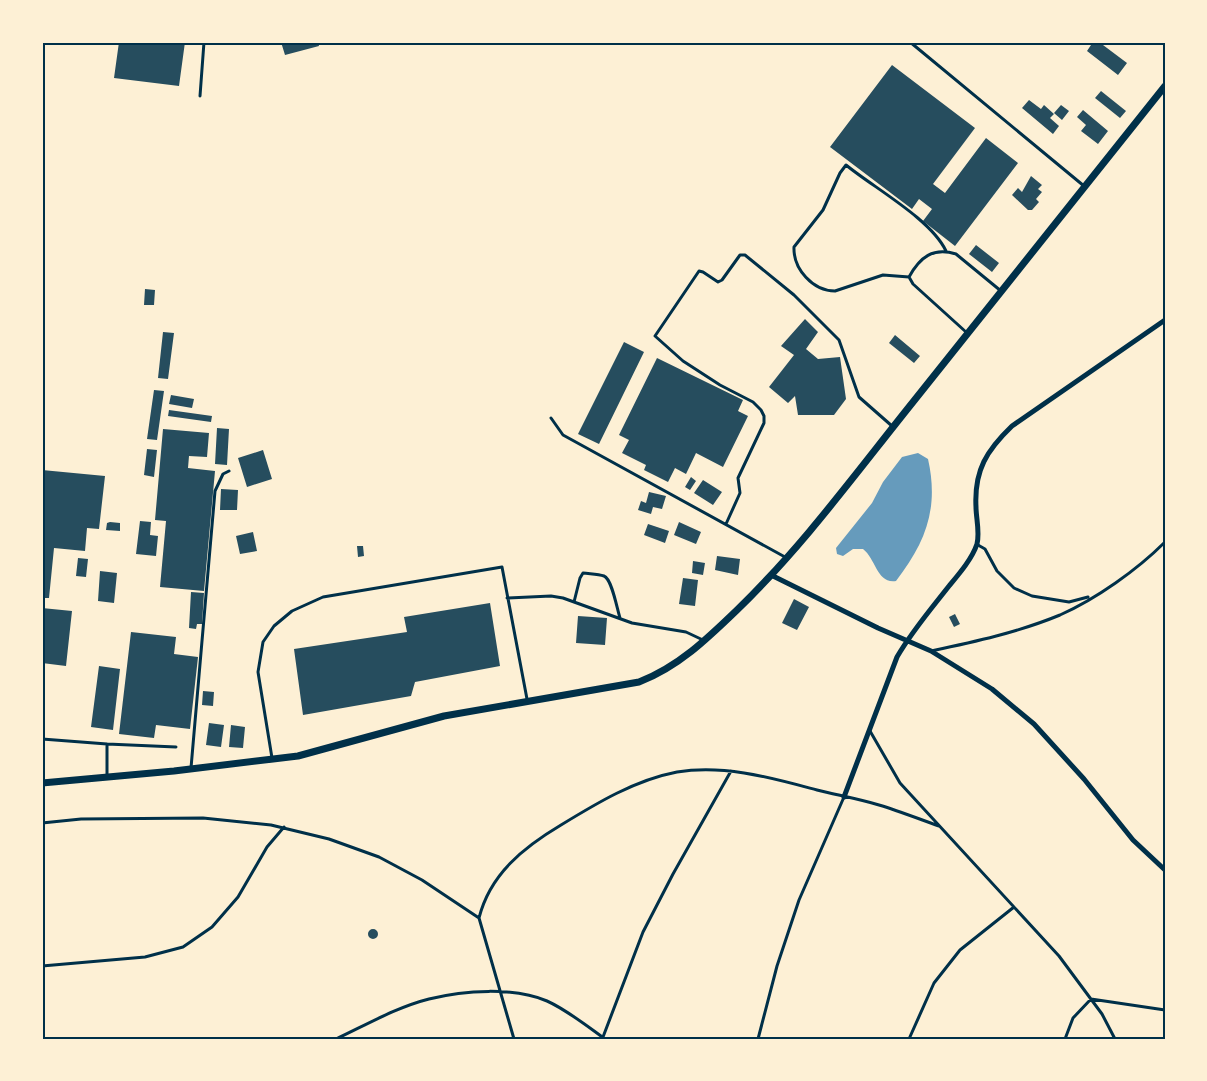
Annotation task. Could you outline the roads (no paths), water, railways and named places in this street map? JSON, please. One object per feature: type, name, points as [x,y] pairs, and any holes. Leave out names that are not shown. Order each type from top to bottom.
[{"type":"street","points":[[42,783],[298,756],[444,716],[639,682],[682,659],[705,641],[771,576],[827,512],[1165,86]]},
{"type":"street","points":[[844,797],[897,657],[962,571],[977,544],[976,491],[986,456],[1012,426],[1165,320]]},
{"type":"street","points":[[771,576],[931,651],[992,689],[1034,724],[1084,779],[1133,840],[1165,870]]},
{"type":"lane","points":[[200,96],[204,42]]},
{"type":"lane","points":[[910,42],[1085,186]]},
{"type":"lane","points":[[909,277],[883,275],[830,291],[817,286],[802,273],[795,263],[794,247],[823,210],[846,165],[892,198],[940,239],[946,251]]},
{"type":"lane","points":[[909,277],[922,257],[934,252],[946,251],[956,254],[1001,291]]},
{"type":"lane","points":[[726,524],[740,493],[738,478],[764,423],[764,416],[753,402],[720,385],[683,361],[655,336],[699,272],[703,272],[718,282],[722,280],[740,255],[745,255],[794,295],[839,340],[860,397],[893,427]]},
{"type":"lane","points":[[909,277],[913,284],[968,333]]},
{"type":"lane","points":[[551,418],[562,435],[788,558]]},
{"type":"lane","points":[[191,769],[215,491],[223,474],[229,471]]},
{"type":"lane","points":[[931,651],[987,639],[1059,615],[1093,596],[1148,559],[1165,542]]},
{"type":"lane","points":[[977,544],[985,549],[997,571],[1014,588],[1032,596],[1069,602],[1093,596]]},
{"type":"lane","points":[[273,759],[258,672],[263,642],[274,626],[292,611],[323,597],[502,567],[527,701]]},
{"type":"lane","points":[[574,602],[583,573],[605,576],[608,578],[620,619]]},
{"type":"lane","points":[[507,598],[551,596],[632,623],[686,632],[705,641]]},
{"type":"lane","points":[[870,731],[900,783],[1059,956],[1102,1014],[1115,1039]]},
{"type":"lane","points":[[42,739],[176,747]]},
{"type":"lane","points":[[107,777],[108,744]]},
{"type":"lane","points":[[514,1039],[479,918],[483,903],[494,882],[516,856],[539,838],[592,806],[644,782],[676,772],[702,769],[731,771],[775,779],[877,804],[939,826]]},
{"type":"lane","points":[[336,1039],[386,1015],[429,999],[477,992],[520,992],[548,1002],[604,1038],[643,932],[731,771]]},
{"type":"lane","points":[[758,1039],[777,966],[799,900],[844,797]]},
{"type":"lane","points":[[42,823],[81,819],[203,818],[271,825],[329,839],[379,858],[422,880],[479,918]]},
{"type":"lane","points":[[42,966],[145,957],[183,947],[212,927],[238,897],[267,847],[284,828]]},
{"type":"lane","points":[[909,1039],[934,983],[960,950],[1014,907]]},
{"type":"lane","points":[[1091,999],[1165,1010]]},
{"type":"lane","points":[[1065,1039],[1073,1018],[1091,999]]},
{"type":"water","points":[[918,453],[928,459],[932,493],[931,509],[915,552],[896,581],[890,581],[881,575],[863,549],[853,549],[843,556],[837,554],[836,548],[872,503],[883,482],[902,457]]}]
